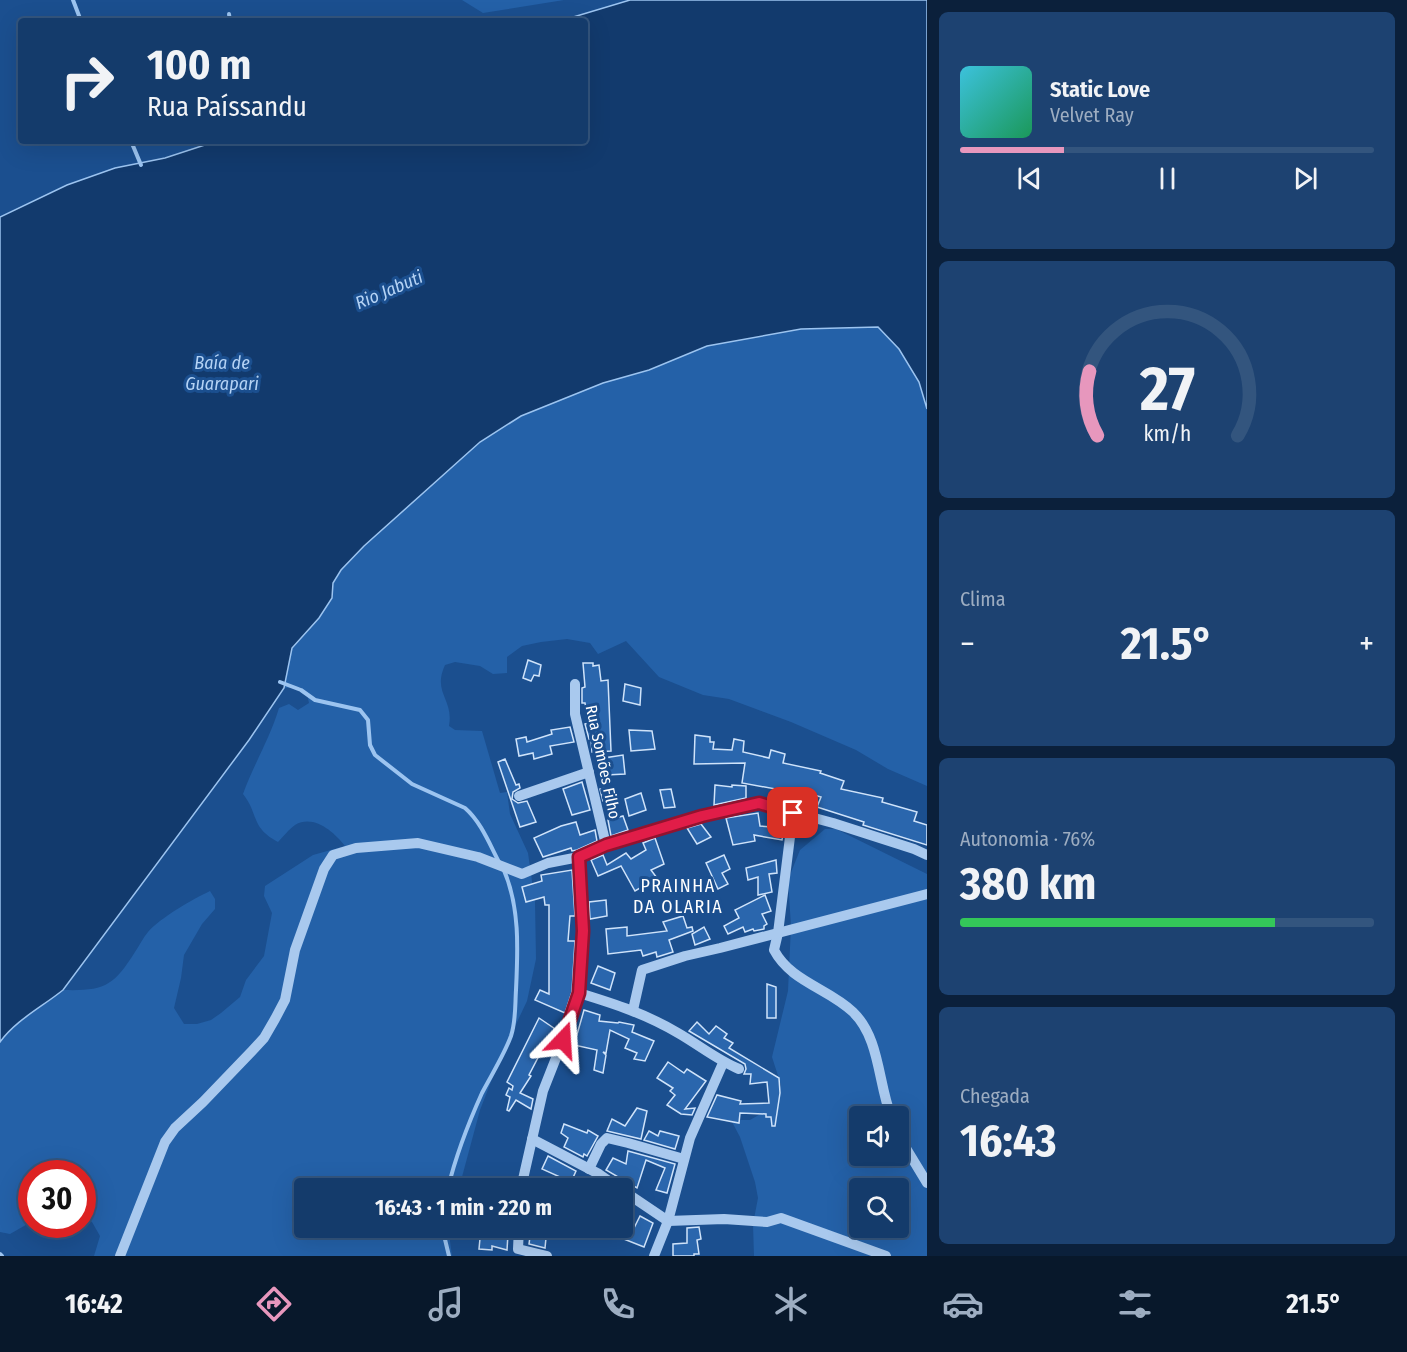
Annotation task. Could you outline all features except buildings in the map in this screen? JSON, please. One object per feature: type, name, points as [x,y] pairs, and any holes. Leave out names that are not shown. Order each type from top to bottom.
[{"type":"street","name":"Rua Somões Filho","points":[[575,684],[575,714],[606,845]]},
{"type":"street","points":[[519,796],[589,772]]},
{"type":"street","points":[[120,1256],[165,1142],[264,1038],[285,1000],[295,950],[324,869],[333,855],[356,848],[418,843],[478,857],[522,874],[548,863],[579,857],[606,845],[702,816],[759,803],[833,823],[927,855]]},
{"type":"street","points":[[793,813],[774,950],[781,962],[792,973],[854,1013],[867,1031],[888,1106]]},
{"type":"street","points":[[522,1178],[543,1091],[579,993],[583,931],[579,857]]},
{"type":"street","points":[[633,1010],[642,970],[686,956],[927,894]]},
{"type":"street","points":[[579,993],[633,1010],[678,1033],[723,1063],[739,1069]]},
{"type":"street","points":[[654,1256],[668,1221],[684,1159],[704,1102],[723,1063]]},
{"type":"street","points":[[589,1169],[601,1144],[607,1138],[684,1159]]},
{"type":"street","points":[[532,1140],[603,1178]]},
{"type":"street","points":[[909,1153],[927,1183]]},
{"type":"street","points":[[633,1197],[668,1221],[724,1219],[767,1222],[782,1218],[886,1256]]},
{"type":"street","points":[[518,1238],[518,1249],[547,1256]]},
{"type":"shaded area","points":[[462,0],[564,0],[483,13]]},
{"type":"shaded area","points":[[878,327],[899,349],[919,382],[927,409],[927,786],[888,769],[856,750],[791,722],[729,699],[703,695],[659,677],[626,641],[598,654],[590,643],[567,639],[522,646],[507,657],[507,673],[493,674],[480,666],[455,662],[445,665],[441,683],[449,709],[449,726],[455,730],[482,731],[500,793],[507,792],[510,814],[528,853],[535,902],[536,959],[527,1001],[501,1056],[480,1110],[462,1178],[294,1178],[294,1238],[450,1238],[452,1256],[94,1256],[100,1236],[96,1229],[96,1160],[18,1160],[18,1229],[10,1234],[0,1232],[0,1042],[6,1034],[21,1020],[63,990],[98,988],[113,980],[153,927],[177,909],[210,891],[215,899],[215,909],[202,924],[184,955],[174,1008],[184,1024],[197,1024],[211,1020],[240,997],[246,980],[264,956],[272,913],[264,896],[265,886],[313,855],[345,846],[323,826],[309,822],[295,825],[278,842],[263,831],[243,794],[279,708],[289,704],[298,710],[309,703],[307,694],[300,687],[284,688],[292,648],[319,618],[332,598],[333,583],[341,570],[364,546],[480,442],[521,416],[603,383],[649,370],[707,346],[801,329]]},
{"type":"shaded area","points":[[825,829],[836,829],[927,874],[927,1256],[754,1256],[753,1224],[758,1198],[740,1137],[731,1120],[750,1120],[773,1107],[781,1085],[772,1057],[788,991],[791,926],[788,880],[800,850]]},
{"type":"water","name":"Baía de Guarapari","points":[[630,0],[927,0],[927,409],[919,382],[899,349],[878,327],[801,329],[707,346],[649,370],[603,383],[521,416],[480,442],[364,546],[341,570],[333,583],[332,598],[319,618],[292,648],[284,688],[249,740],[63,990],[21,1020],[0,1042],[0,217],[67,185],[115,168],[165,158],[208,144],[588,144],[588,18],[570,18]]},
{"type":"waterway","points":[[73,0],[80,18]]},
{"type":"waterway","points":[[229,14],[230,18]]},
{"type":"waterway","points":[[132,144],[141,165]]},
{"type":"waterway","points":[[280,682],[301,690],[315,700],[360,710],[368,720],[370,745],[375,755],[412,784],[465,808],[480,826],[499,862]]},
{"type":"waterway","points":[[451,1178],[472,1116],[505,1050],[514,1025],[517,928],[509,882],[503,868]]},
{"type":"waterway","points":[[445,1238],[449,1256]]},
{"type":"district","name":"PRAINHA DA OLARIA","points":[[678,896]]},
{"type":"route","points":[[563,1040],[579,993],[583,931],[579,857],[606,845],[702,816],[759,803],[793,813]]},
{"type":"water label","name":"Rio Jabuti","points":[[389,290]]}]
